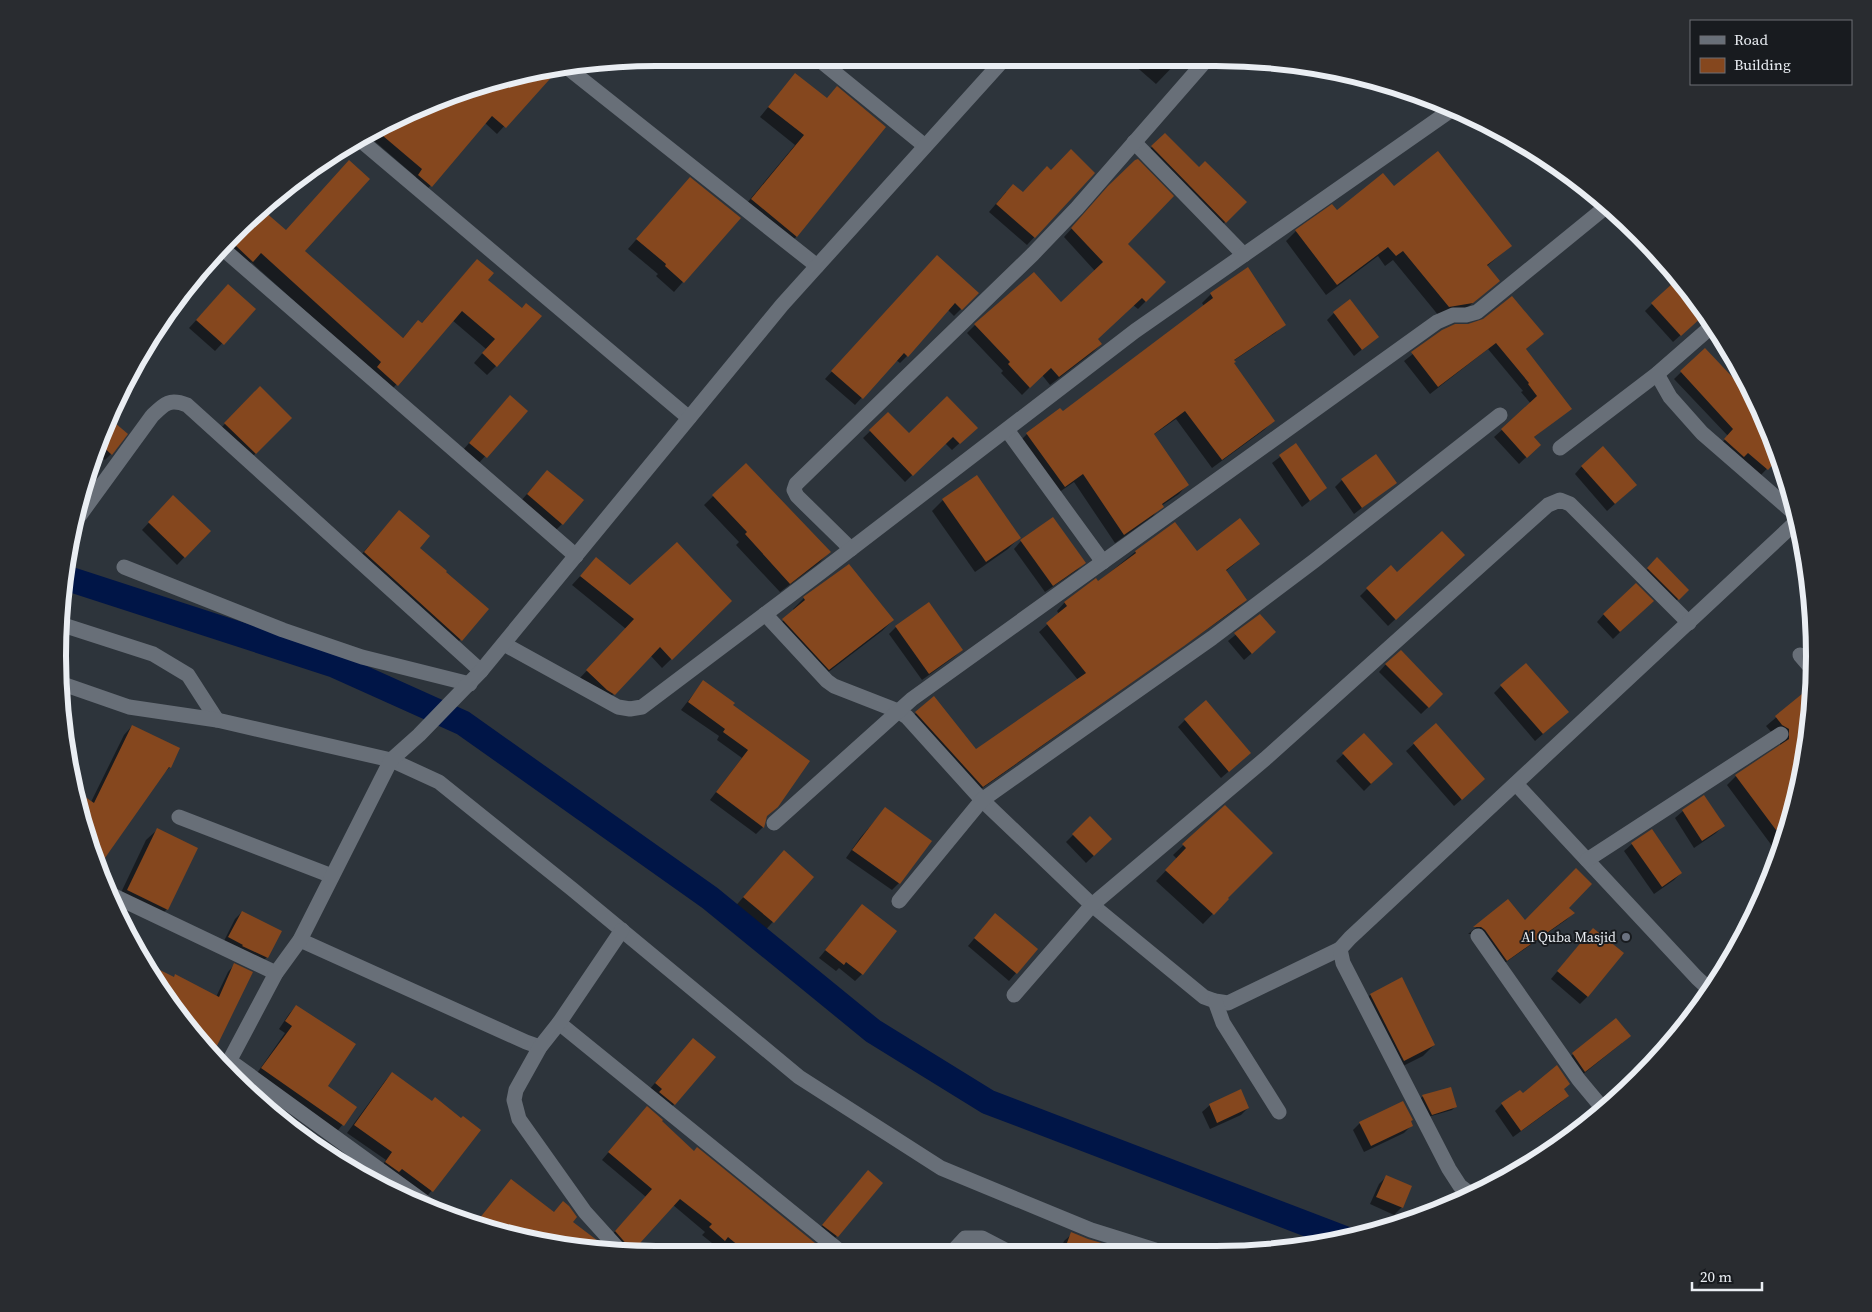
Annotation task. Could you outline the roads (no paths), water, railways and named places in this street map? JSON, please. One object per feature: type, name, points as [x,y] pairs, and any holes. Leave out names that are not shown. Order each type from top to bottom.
[{"type":"street","points":[[827,66],[925,146]]},
{"type":"street","points":[[229,1062],[276,973],[300,940],[390,760],[419,735],[470,684],[782,305],[996,66]]},
{"type":"street","points":[[851,549],[797,496],[794,490],[796,484],[1033,254],[1201,66]]},
{"type":"street","points":[[574,72],[817,266]]},
{"type":"street","points":[[504,644],[618,707],[630,709],[642,707],[1135,331],[1447,113]]},
{"type":"street","points":[[1134,142],[1244,255]]},
{"type":"street","points":[[364,143],[689,418]]},
{"type":"street","points":[[774,823],[898,711],[1437,322],[1453,315],[1477,312],[1602,210]]},
{"type":"street","points":[[227,252],[576,556]]},
{"type":"street","points":[[1560,448],[1657,374],[1707,330]]},
{"type":"street","points":[[1657,374],[1670,397],[1702,433],[1787,507]]},
{"type":"street","points":[[85,508],[152,416],[166,403],[177,401],[187,405],[481,671]]},
{"type":"street","points":[[899,901],[982,800],[1212,638],[1322,555],[1500,415]]},
{"type":"street","points":[[1007,430],[1103,562]]},
{"type":"street","points":[[1014,995],[1092,905],[1265,759],[1548,505],[1560,500],[1570,504],[1689,623]]},
{"type":"street","points":[[765,614],[826,680],[834,686],[898,711],[907,717],[982,800],[1092,905],[1204,997],[1228,1003],[1340,950],[1350,938],[1791,527]]},
{"type":"street","points":[[124,567],[283,630],[362,657],[470,684]]},
{"type":"street","points":[[68,626],[153,654],[188,675],[217,720]]},
{"type":"street","points":[[1800,655],[1806,662]]},
{"type":"street","points":[[68,687],[129,707],[217,720],[390,760],[439,782],[622,930],[799,1077],[940,1168],[1091,1230],[1141,1246]]},
{"type":"street","points":[[1587,860],[1781,734]]},
{"type":"street","points":[[1516,784],[1705,985]]},
{"type":"street","points":[[178,817],[332,876]]},
{"type":"street","points":[[118,898],[276,973]]},
{"type":"street","points":[[614,1244],[585,1212],[519,1119],[514,1100],[516,1090],[540,1047],[559,1023],[622,930]]},
{"type":"street","points":[[1478,936],[1579,1080],[1599,1104]]},
{"type":"street","points":[[300,940],[540,1047]]},
{"type":"street","points":[[1340,950],[1342,963],[1449,1169],[1460,1186],[1466,1190]]},
{"type":"street","points":[[1214,1001],[1223,1024],[1279,1112]]},
{"type":"street","points":[[559,1023],[834,1246]]},
{"type":"street","points":[[240,1074],[408,1191]]},
{"type":"street","points":[[958,1246],[966,1238],[982,1238],[997,1246]]},
{"type":"waterway","points":[[71,580],[334,665],[463,723],[710,898],[873,1031],[988,1102],[1332,1234]]},
{"type":"place","name":"Al Quba Masjid","points":[[1626,937]]}]
